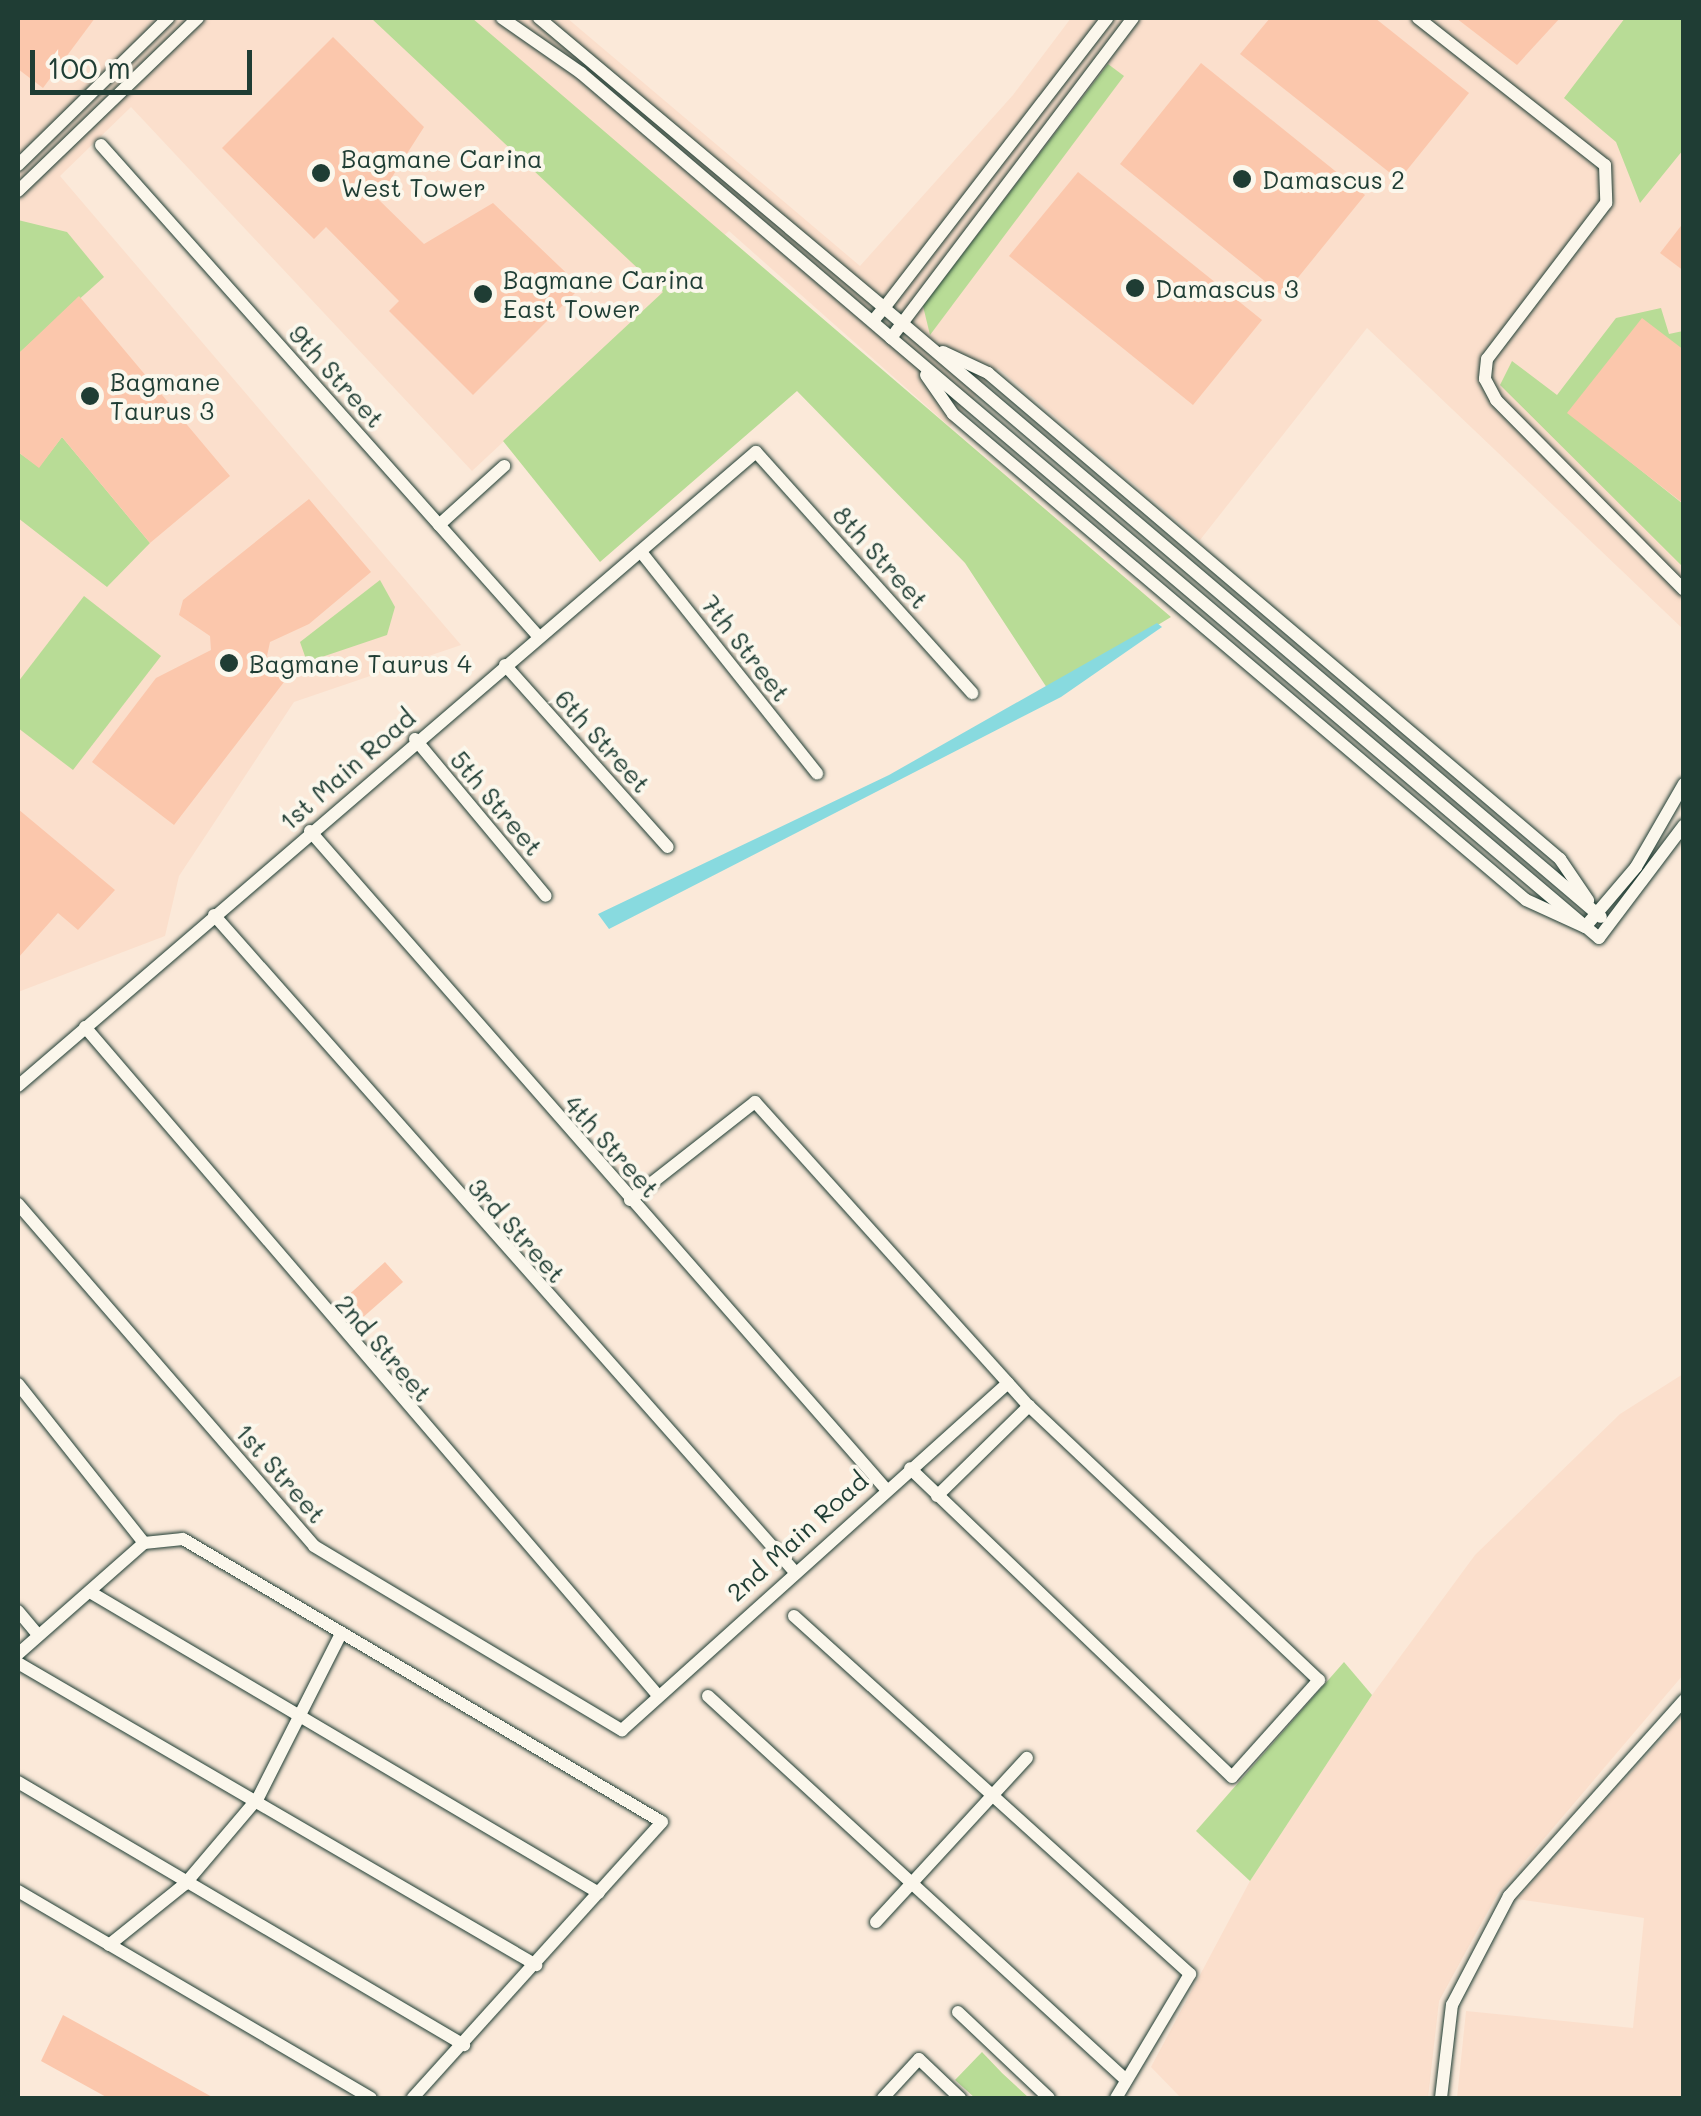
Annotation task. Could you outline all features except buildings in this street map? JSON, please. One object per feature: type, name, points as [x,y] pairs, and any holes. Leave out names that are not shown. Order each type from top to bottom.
[{"type":"street","points":[[18,165],[168,18]]},
{"type":"street","points":[[18,191],[198,18]]},
{"type":"street","points":[[502,18],[580,74],[1598,938],[1684,825]]},
{"type":"street","points":[[538,18],[1610,925]]},
{"type":"street","points":[[873,321],[1107,18]]},
{"type":"street","points":[[890,338],[1133,18]]},
{"type":"street","points":[[1418,18],[1605,165],[1606,203],[1487,359],[1484,378],[1496,400],[1684,590]]},
{"type":"street","name":"9th Street","points":[[100,146],[539,636]]},
{"type":"street","points":[[927,344],[988,373],[1269,611],[1560,859],[1597,914]]},
{"type":"street","points":[[915,358],[953,414],[1526,900],[1585,927]]},
{"type":"street","name":"1st Main Road","points":[[18,1086],[415,739],[756,452]]},
{"type":"street","name":"8th Street","points":[[756,452],[972,693]]},
{"type":"street","points":[[439,525],[504,466]]},
{"type":"street","name":"7th Street","points":[[641,552],[816,773]]},
{"type":"street","name":"6th Street","points":[[505,665],[668,847]]},
{"type":"street","name":"5th Street","points":[[415,739],[546,896]]},
{"type":"street","points":[[1585,927],[1636,867],[1684,784]]},
{"type":"street","name":"4th Street","points":[[310,831],[886,1488]]},
{"type":"street","name":"3rd Street","points":[[214,915],[793,1570]]},
{"type":"street","name":"2nd Street","points":[[84,1027],[656,1694]]},
{"type":"street","points":[[630,1200],[754,1102],[1029,1406],[1320,1680],[1232,1777],[910,1468]]},
{"type":"street","name":"1st Street","points":[[18,1204],[314,1546],[622,1730]]},
{"type":"street","name":"2nd Main Road","points":[[622,1730],[656,1694],[793,1570],[1008,1383]]},
{"type":"street","points":[[18,1384],[144,1543]]},
{"type":"street","points":[[937,1496],[1029,1406]]},
{"type":"street","points":[[18,1654],[144,1543],[183,1539],[662,1822],[413,2098]]},
{"type":"street","points":[[90,1592],[599,1894]]},
{"type":"street","points":[[18,1611],[38,1635]]},
{"type":"street","points":[[794,1616],[1190,1974],[1116,2098]]},
{"type":"street","points":[[109,1945],[185,1884],[258,1798],[304,1719],[341,1634]]},
{"type":"street","points":[[18,1663],[258,1798],[536,1965]]},
{"type":"street","points":[[708,1696],[1126,2080]]},
{"type":"street","points":[[1441,2098],[1452,2005],[1509,1896],[1684,1700]]},
{"type":"street","points":[[876,1922],[1027,1758]]},
{"type":"street","points":[[18,1782],[185,1884],[464,2044]]},
{"type":"street","points":[[18,1891],[371,2098]]},
{"type":"street","points":[[958,2012],[1049,2098]]},
{"type":"street","points":[[883,2098],[919,2059],[960,2098]]},
{"type":"shaded area","points":[[18,18],[567,18],[860,266],[1013,95],[1071,18],[1683,18],[1683,629],[1367,328],[1200,540],[998,368],[950,427],[729,231],[472,471],[131,107],[60,176],[461,645],[294,702],[179,876],[165,936],[18,992]]},
{"type":"shaded area","points":[[1683,1374],[1683,1675],[1498,1893],[1439,2001],[1428,2098],[1181,2098],[1151,2067],[1250,1881],[1372,1695],[1475,1555],[1620,1414]]},
{"type":"shaded area","points":[[1683,1715],[1683,2098],[1457,2098],[1466,2011],[1633,2028],[1644,1918],[1517,1899]]},
{"type":"green space","points":[[371,18],[472,18],[1171,617],[1049,691],[965,563],[797,391],[600,562],[503,441],[663,292]]},
{"type":"green space","points":[[1625,18],[1683,18],[1683,150],[1640,203],[1616,142],[1564,98]]},
{"type":"green space","points":[[1108,64],[1124,76],[930,335],[923,306]]},
{"type":"green space","points":[[18,220],[67,232],[104,277],[18,354]]},
{"type":"green space","points":[[1661,308],[1669,334],[1683,331],[1683,350],[1568,412],[1683,504],[1683,567],[1500,385],[1512,361],[1557,395],[1616,318]]},
{"type":"green space","points":[[62,437],[150,543],[107,587],[18,518],[18,452],[39,467]]},
{"type":"green space","points":[[380,580],[395,607],[387,635],[307,662],[300,642]]},
{"type":"green space","points":[[84,596],[161,656],[73,770],[18,728],[18,682]]},
{"type":"green space","points":[[1344,1662],[1372,1695],[1250,1881],[1196,1831]]},
{"type":"green space","points":[[982,2052],[1029,2098],[975,2098],[955,2080]]},
{"type":"water","points":[[1157,623],[1162,627],[1061,697],[609,929],[598,914],[889,775]]},
{"type":"place","name":"Bagmane Carina West Tower","points":[[321,173]]},
{"type":"place","name":"Damascus 2","points":[[1242,179]]},
{"type":"place","name":"Damascus 3","points":[[1135,288]]},
{"type":"place","name":"Bagmane Carina East Tower","points":[[483,294]]},
{"type":"place","name":"Bagmane Taurus 3","points":[[90,396]]},
{"type":"place","name":"Bagmane Taurus 4","points":[[229,663]]}]
